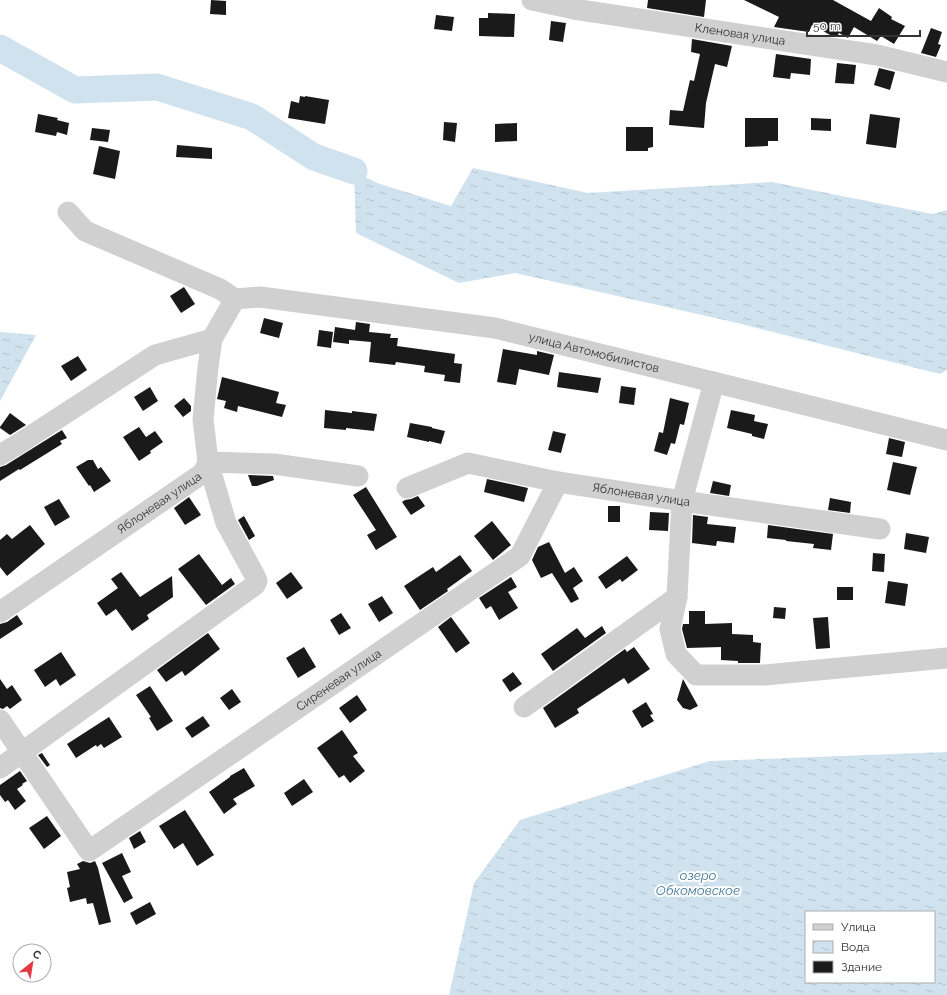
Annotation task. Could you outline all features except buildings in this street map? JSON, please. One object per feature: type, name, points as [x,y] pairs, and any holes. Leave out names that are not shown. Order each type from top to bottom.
[{"type":"street","name":"Кленовая улица","points":[[532,0],[574,9],[876,55],[947,72]]},
{"type":"street","points":[[0,768],[255,585],[257,581],[226,523],[208,462],[204,419],[212,339],[235,299],[220,289],[85,231],[68,212]]},
{"type":"street","name":"улица Автомобилистов","points":[[235,299],[260,297],[495,328],[947,440]]},
{"type":"street","points":[[0,455],[156,355],[212,339]]},
{"type":"street","points":[[714,382],[682,501],[677,597],[670,629],[676,654],[696,675],[765,675],[947,658]]},
{"type":"street","name":"Яблоневая улица","points":[[0,612],[203,473],[208,462],[274,464],[358,476]]},
{"type":"street","name":"Яблоневая улица","points":[[407,488],[468,463],[558,482],[880,529]]},
{"type":"street","name":"Сиреневая улица","points":[[22,752],[89,851],[520,556],[558,482]]},
{"type":"street","points":[[524,707],[677,597]]},
{"type":"street","points":[[0,720],[22,752]]},
{"type":"water","points":[[473,168],[588,193],[772,182],[932,214],[947,210],[947,370],[940,374],[729,321],[515,273],[459,283],[356,233],[354,171],[377,183],[451,206]]},
{"type":"water","points":[[0,332],[36,335],[0,401]]},
{"type":"water","name":"озеро Обкомовское","points":[[947,752],[947,995],[449,995],[474,883],[520,820],[710,761]]},
{"type":"waterway","points":[[0,48],[75,90],[157,87],[252,117],[314,157],[354,171]]}]
